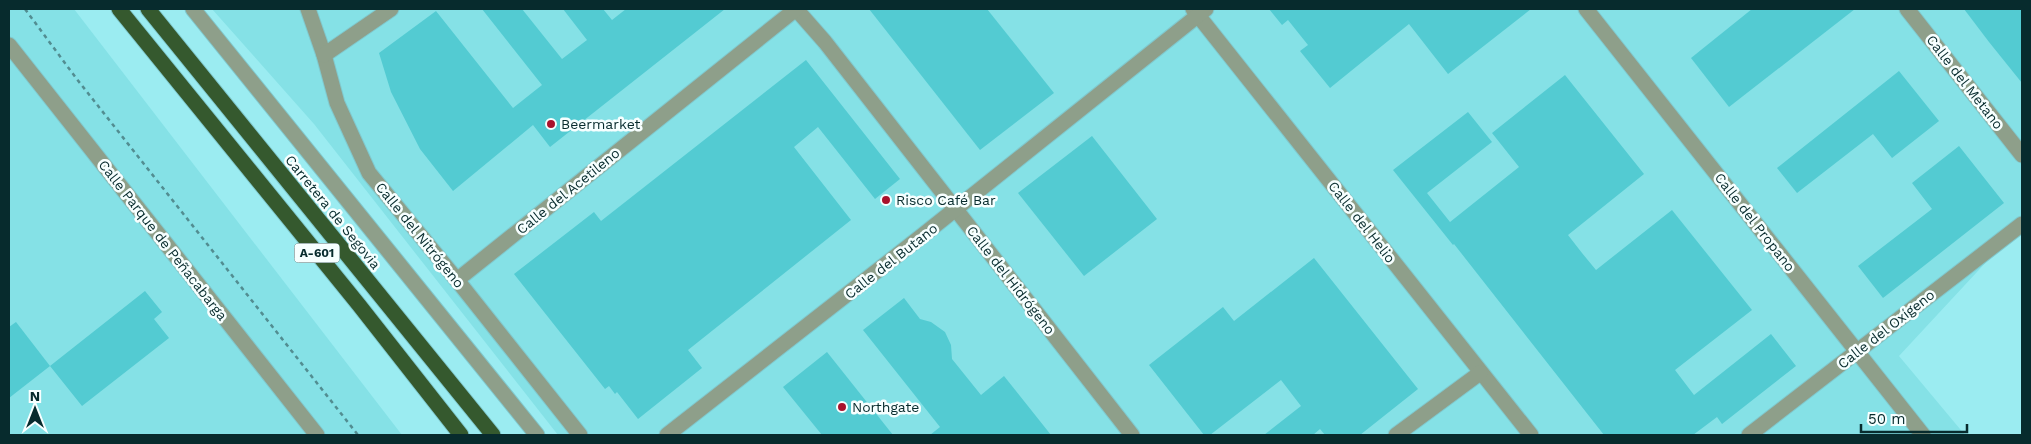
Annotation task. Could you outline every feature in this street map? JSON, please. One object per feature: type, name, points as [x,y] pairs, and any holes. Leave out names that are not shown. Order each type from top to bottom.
[{"type":"highway","name":"A-601","points":[[118,9],[359,305],[461,435]]},
{"type":"highway","name":"Carretera de Segovia","points":[[148,9],[493,435]]},
{"type":"street","points":[[193,9],[537,435]]},
{"type":"street","name":"Calle del Nitrógeno","points":[[308,9],[324,55],[337,103],[369,173],[580,435]]},
{"type":"street","points":[[324,55],[391,9]]},
{"type":"street","name":"Calle del Hidrógeno","points":[[796,9],[825,42],[956,209],[1124,432]]},
{"type":"street","name":"Calle del Acetileno","points":[[457,280],[796,9]]},
{"type":"street","name":"Calle del Propano","points":[[1586,9],[1923,435]]},
{"type":"street","name":"Calle del Metano","points":[[1907,9],[2022,155]]},
{"type":"street","name":"Calle del Butano","points":[[667,435],[956,209],[1199,11]]},
{"type":"street","name":"Calle del Helio","points":[[1199,11],[1530,435]]},
{"type":"street","name":"Calle Parque de Peñacabarga","points":[[10,50],[317,435]]},
{"type":"street","name":"Calle del Oxígeno","points":[[1749,435],[2022,224]]},
{"type":"street","points":[[1396,435],[1480,373]]},
{"type":"path","points":[[25,9],[76,78],[358,435]]},
{"type":"shaded area","points":[[9,9],[74,9],[402,435],[9,435]]},
{"type":"shaded area","points":[[212,9],[2022,9],[2022,225],[1899,356],[1965,435],[558,435],[314,124]]},
{"type":"building","points":[[482,9],[522,9],[562,59],[587,40],[563,9],[603,9],[612,20],[626,9],[725,9],[550,147],[533,125],[453,191],[420,149],[391,92],[379,53],[436,11],[513,108],[542,85]]},
{"type":"building","points":[[869,9],[987,9],[1054,93],[980,150]]},
{"type":"building","points":[[1269,9],[1531,9],[1448,74],[1409,24],[1330,88],[1300,51],[1308,45],[1288,20],[1282,25]]},
{"type":"building","points":[[1752,9],[1855,9],[1729,107],[1691,58]]},
{"type":"building","points":[[1964,9],[2022,9],[2022,83],[1989,42]]},
{"type":"building","points":[[806,60],[900,179],[875,199],[818,127],[794,147],[851,220],[688,350],[702,368],[638,419],[617,392],[615,394],[609,386],[605,389],[514,274],[594,212],[601,221]]},
{"type":"building","points":[[1899,71],[1939,121],[1892,158],[1873,134],[1797,193],[1777,168]]},
{"type":"building","points":[[1565,75],[1644,174],[1568,235],[1582,253],[1596,270],[1672,210],[1752,310],[1675,370],[1694,395],[1771,334],[1796,366],[1722,424],[1717,417],[1693,435],[1604,435],[1454,244],[1393,170],[1468,112],[1492,142],[1427,193],[1450,222],[1519,167],[1492,133]]},
{"type":"building","points":[[1092,136],[1157,219],[1084,276],[1018,193]]},
{"type":"building","points":[[1959,146],[2004,203],[1883,298],[1858,266],[1932,209],[1912,183]]},
{"type":"building","points":[[1314,258],[1418,389],[1360,435],[1325,435],[1320,429],[1313,435],[1264,435],[1301,406],[1281,380],[1210,435],[1204,435],[1149,365],[1223,307],[1234,321]]},
{"type":"building","points":[[145,291],[162,312],[154,319],[169,338],[82,406],[50,366]]},
{"type":"building","points":[[904,298],[920,319],[931,322],[945,332],[951,345],[952,359],[981,395],[1004,376],[1051,435],[930,435],[940,427],[863,330]]},
{"type":"building","points":[[16,322],[50,366],[9,398],[9,327]]},
{"type":"building","points":[[827,352],[893,435],[822,435],[783,387]]},
{"type":"place","name":"Beermarket","points":[[551,124]]},
{"type":"place","name":"Risco Café Bar","points":[[886,200]]},
{"type":"place","name":"Northgate","points":[[842,407]]}]
